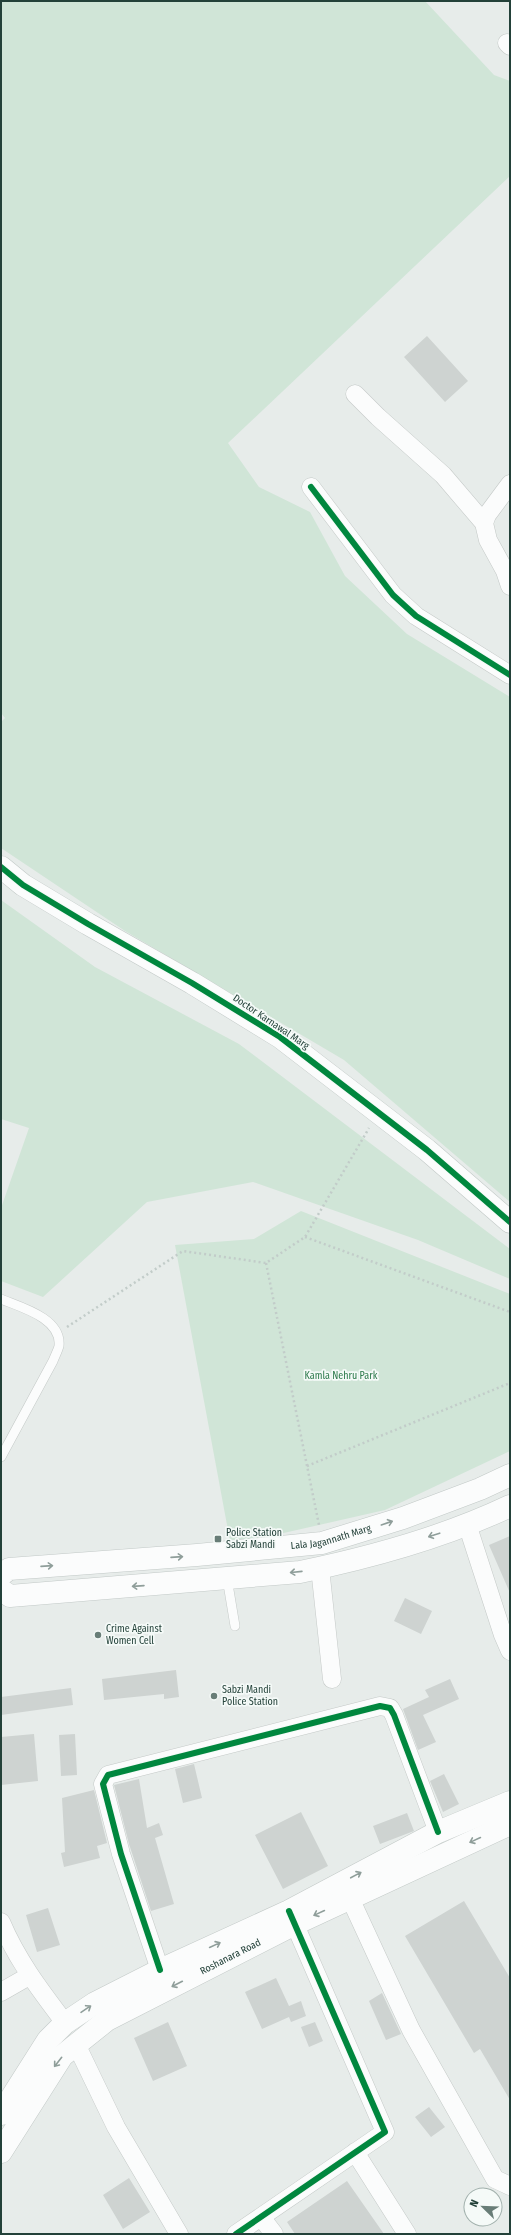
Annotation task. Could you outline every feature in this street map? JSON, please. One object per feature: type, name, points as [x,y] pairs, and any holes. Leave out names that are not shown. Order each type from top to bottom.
[{"type":"street","points":[[355,394],[378,417],[443,474],[484,523],[488,540],[505,571],[510,586]]},
{"type":"street","points":[[484,523],[487,515],[510,484]]},
{"type":"street","points":[[311,487],[393,595],[416,616],[510,675]]},
{"type":"street","name":"Doctor Karnawal Marg","points":[[1,867],[23,884],[88,924],[192,983],[280,1037],[427,1150],[510,1222]]},
{"type":"street","name":"Lala Jagannath Marg","points":[[1,1575],[8,1569],[197,1555],[328,1541],[431,1507],[480,1489],[510,1475]]},
{"type":"street","points":[[1,1590],[10,1596],[300,1572],[342,1563],[466,1524],[510,1506]]},
{"type":"street","points":[[466,1524],[502,1635],[510,1651]]},
{"type":"street","points":[[328,1541],[342,1563]]},
{"type":"street","points":[[320,1568],[332,1678]]},
{"type":"street","points":[[160,1970],[121,1854],[102,1784],[108,1774],[380,1706],[390,1708],[394,1715],[438,1832]]},
{"type":"street","name":"Roshanara Road","points":[[1,2152],[54,2067],[76,2044],[107,2020],[292,1917],[438,1832],[510,1802]]},
{"type":"street","name":"Roshanara Road","points":[[1,2114],[48,2040],[65,2023],[95,2003],[160,1970],[292,1917],[350,1898],[510,1824]]},
{"type":"street","points":[[350,1898],[411,2030],[494,2179],[510,2186]]},
{"type":"street","points":[[236,2234],[385,2132],[292,1917]]},
{"type":"street","points":[[1,1922],[12,1947],[29,1976],[65,2023]]},
{"type":"street","points":[[1,1992],[29,1976]]},
{"type":"street","points":[[76,2044],[116,2127],[179,2234]]},
{"type":"street","points":[[355,2152],[407,2234]]},
{"type":"street","points":[[261,2217],[274,2234]]},
{"type":"lane","points":[[1,1299],[37,1313],[49,1322],[57,1334],[59,1346],[53,1361],[1,1457]]},
{"type":"lane","points":[[227,1578],[235,1626]]},
{"type":"path","points":[[57,1334],[183,1252],[266,1262],[305,1237],[378,1113]]},
{"type":"path","points":[[305,1237],[510,1312]]},
{"type":"path","points":[[266,1262],[307,1466],[328,1541]]},
{"type":"path","points":[[307,1466],[510,1384]]},
{"type":"green space","points":[[1,1],[425,1],[494,75],[510,81],[510,176],[228,443],[259,487],[310,512],[345,576],[407,634],[510,697],[510,1202],[344,1060],[125,931],[1,848],[1,722],[5,718],[1,713]]},
{"type":"green space","points":[[1,900],[95,967],[239,1044],[510,1249],[510,1279],[418,1240],[253,1182],[147,1202],[43,1297],[1,1281],[1,1208],[29,1128],[1,1119]]},
{"type":"green space","name":"Kamla Nehru Park","points":[[301,1211],[510,1294],[510,1451],[385,1510],[266,1537],[230,1541],[175,1245],[254,1239]]},
{"type":"building","points":[[427,336],[468,381],[445,402],[404,357]]},
{"type":"building","points":[[510,1536],[510,1593],[489,1545]]},
{"type":"building","points":[[405,1598],[432,1611],[421,1634],[394,1621]]},
{"type":"building","points":[[176,1670],[179,1697],[164,1699],[164,1694],[104,1700],[102,1679]]},
{"type":"building","points":[[450,1679],[459,1699],[423,1715],[436,1742],[418,1750],[403,1709],[429,1697],[425,1690]]},
{"type":"building","points":[[71,1688],[73,1705],[1,1715],[1,1697]]},
{"type":"building","points":[[34,1734],[38,1781],[1,1785],[1,1737]]},
{"type":"building","points":[[75,1734],[77,1775],[61,1776],[59,1735]]},
{"type":"building","points":[[194,1764],[202,1798],[183,1803],[175,1769]]},
{"type":"building","points":[[444,1774],[459,1804],[443,1812],[430,1781]]},
{"type":"building","points":[[139,1779],[147,1828],[159,1823],[163,1835],[155,1838],[174,1904],[151,1911],[129,1844],[114,1785]]},
{"type":"building","points":[[94,1790],[107,1843],[97,1846],[100,1858],[64,1867],[61,1853],[65,1852],[62,1798]]},
{"type":"building","points":[[301,1812],[328,1866],[283,1889],[255,1835]]},
{"type":"building","points":[[407,1813],[414,1831],[380,1844],[373,1826]]},
{"type":"building","points":[[464,1901],[510,1978],[510,2100],[480,2049],[474,2053],[405,1936]]},
{"type":"building","points":[[48,1908],[60,1945],[37,1952],[26,1915]]},
{"type":"building","points":[[276,1978],[289,2006],[301,2001],[306,2016],[291,2022],[289,2017],[262,2029],[245,1992]]},
{"type":"building","points":[[382,1993],[401,2034],[386,2040],[369,2001]]},
{"type":"building","points":[[168,2022],[187,2066],[153,2081],[134,2038]]},
{"type":"building","points":[[315,2022],[323,2041],[309,2047],[301,2027]]},
{"type":"building","points":[[429,2107],[445,2127],[431,2137],[415,2117]]},
{"type":"building","points":[[129,2178],[150,2212],[123,2229],[103,2195]]},
{"type":"building","points":[[347,2181],[384,2234],[295,2234],[287,2222]]},
{"type":"cycle path","points":[[311,487],[393,595],[416,616],[510,675]]},
{"type":"cycle path","points":[[1,867],[23,885],[192,983],[280,1037],[427,1150],[510,1222]]},
{"type":"cycle path","points":[[160,1970],[121,1854],[103,1784],[108,1775],[380,1706],[390,1708],[394,1715],[438,1832]]},
{"type":"cycle path","points":[[236,2234],[385,2132],[289,1911]]},
{"type":"place","name":"Police Station Sabzi Mandi","points":[[218,1539]]},
{"type":"place","name":"Crime Against Women Cell","points":[[98,1635]]},
{"type":"place","name":"Sabzi Mandi Police Station","points":[[214,1696]]}]
